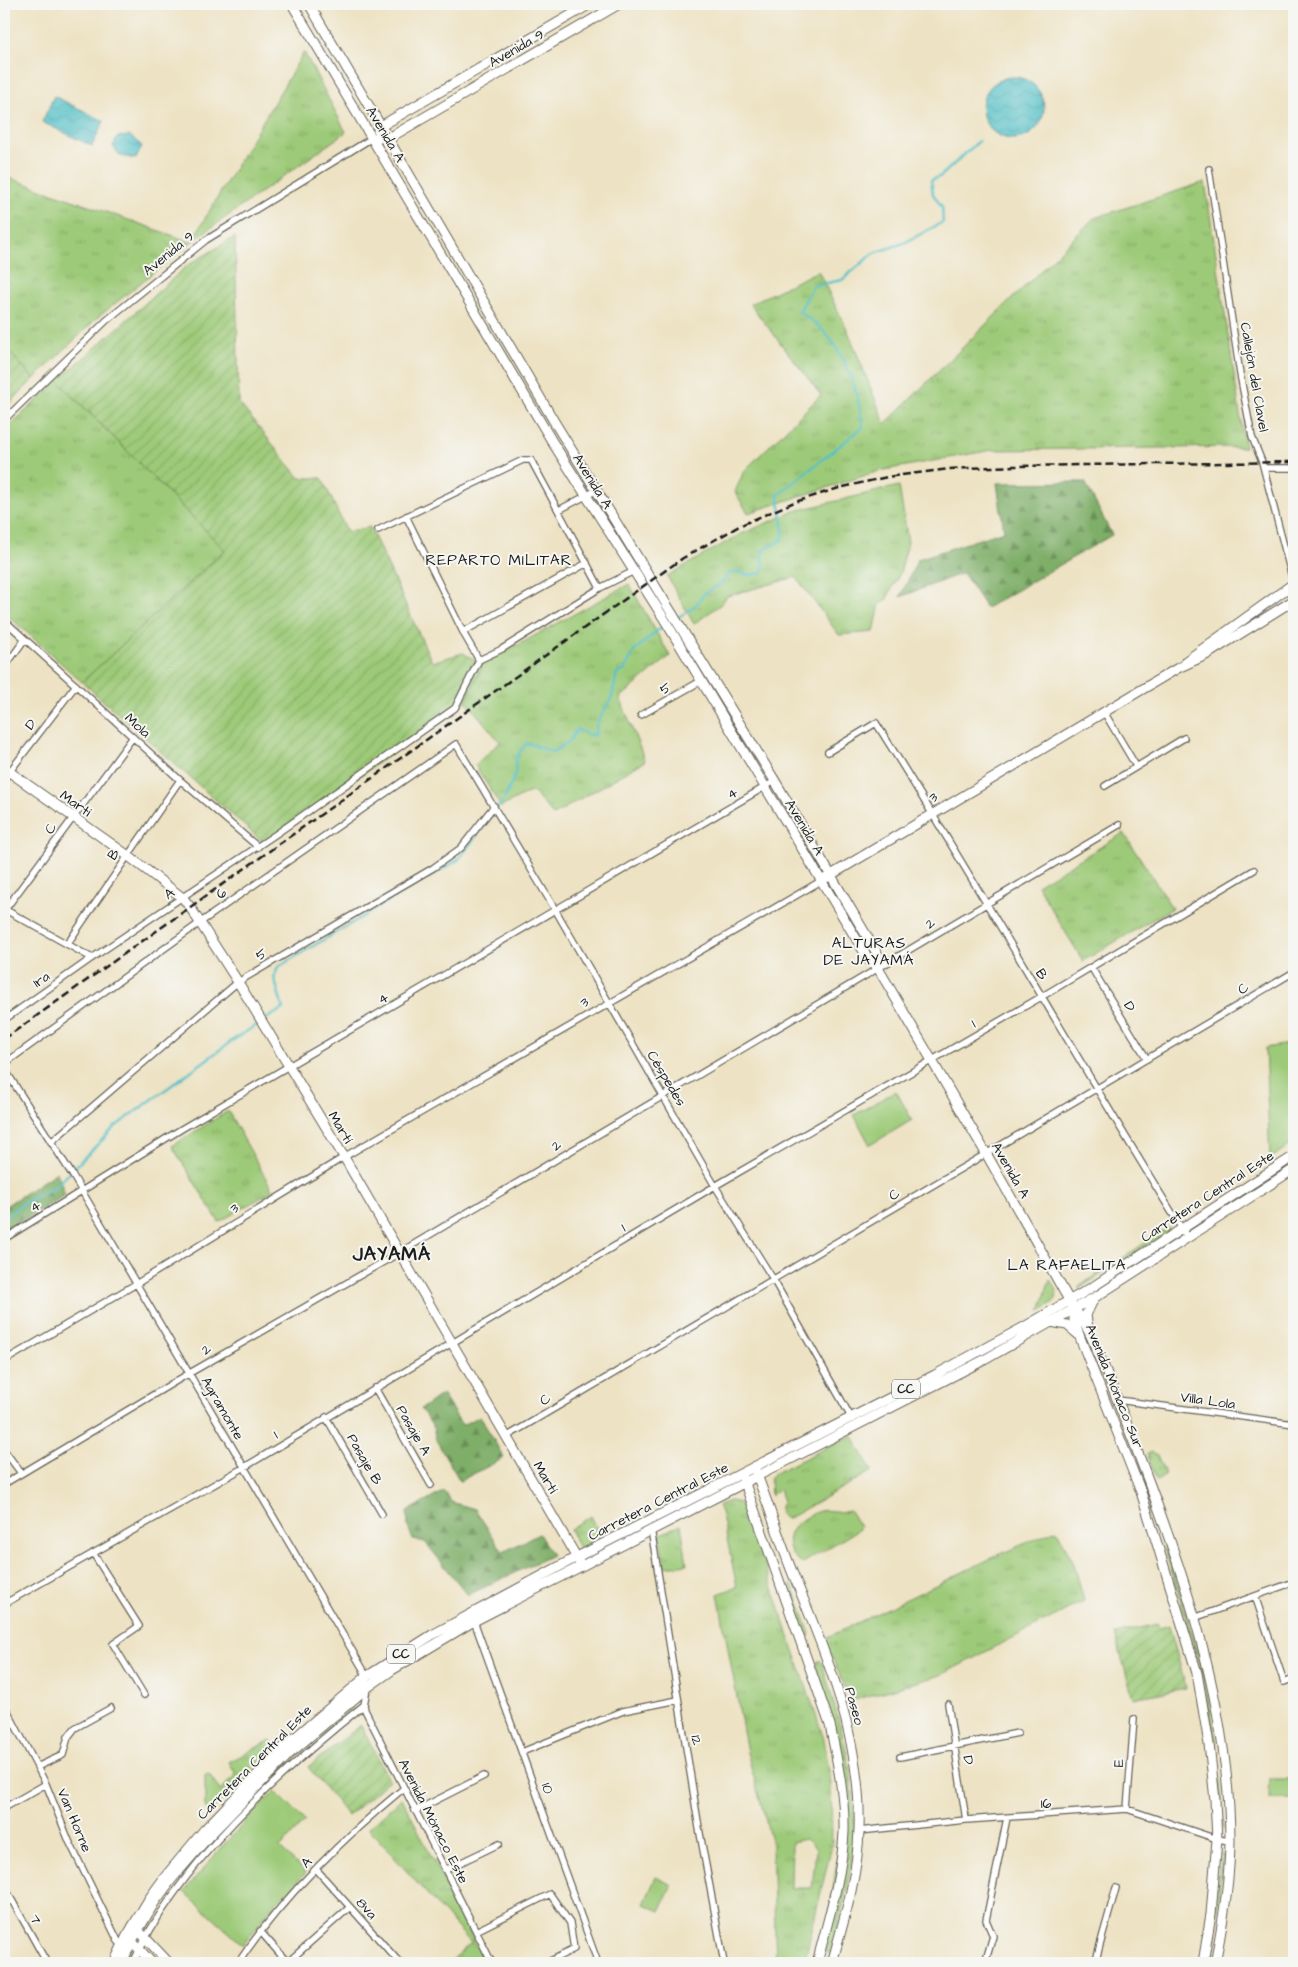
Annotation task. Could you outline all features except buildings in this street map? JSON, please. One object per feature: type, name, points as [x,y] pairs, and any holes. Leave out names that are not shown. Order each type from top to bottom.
[{"type":"main road","name":"Avenida A","points":[[309,4],[596,490],[680,624],[878,955],[878,968]]},
{"type":"main road","name":"Avenida 9","points":[[372,138],[381,126],[590,4]]},
{"type":"main road","name":"Avenida 9","points":[[389,138],[619,4]]},
{"type":"main road","name":"Avenida A","points":[[295,6],[586,497],[663,617],[869,960],[878,968],[1072,1305]]},
{"type":"main road","points":[[372,138],[389,138]]},
{"type":"main road","name":"3","points":[[1178,668],[1198,651],[1294,585]]},
{"type":"main road","name":"3","points":[[821,881],[1178,668],[1206,656],[1294,600]]},
{"type":"main road","name":"Martí","points":[[5,773],[127,855],[183,898],[201,922],[344,1157],[579,1561]]},
{"type":"main road","points":[[846,922],[855,917]]},
{"type":"main road","name":"Carretera Central Este","points":[[854,1421],[984,1360],[1051,1322],[1072,1305],[1181,1229],[1294,1156]]},
{"type":"main road","name":"Carretera Central Este","points":[[122,1963],[129,1939],[135,1928],[171,1880],[208,1836],[288,1754],[367,1682],[432,1636],[854,1421],[979,1352],[1072,1305],[1097,1296],[1294,1169]]},
{"type":"main road","points":[[1088,1328],[1086,1314],[1090,1303],[1097,1296]]},
{"type":"main road","name":"Avenida Mónaco Sur","points":[[1072,1305],[1088,1328],[1118,1400],[1164,1524],[1208,1666],[1218,1713],[1229,1805],[1230,1841],[1224,1915],[1215,1963]]},
{"type":"main road","name":"Avenida Mónaco Sur","points":[[1072,1305],[1079,1335],[1141,1492],[1197,1673],[1209,1744],[1217,1839],[1211,1914],[1203,1963]]},
{"type":"main road","points":[[1051,1322],[1067,1325],[1079,1335]]},
{"type":"main road","points":[[1105,1398],[1118,1400]]},
{"type":"main road","name":"Paseo","points":[[756,1471],[822,1646],[841,1702],[853,1750],[859,1800],[859,1831],[854,1876],[832,1963]]},
{"type":"main road","points":[[743,1478],[832,1733],[842,1791],[844,1831],[841,1864],[817,1963]]},
{"type":"main road","points":[[1141,1492],[1151,1489]]},
{"type":"main road","points":[[1153,1528],[1164,1524]]},
{"type":"main road","name":"Carretera Central Este","points":[[367,1682],[579,1561]]},
{"type":"main road","points":[[806,1654],[822,1646]]},
{"type":"main road","points":[[135,1928],[169,1963]]},
{"type":"main road","points":[[129,1939],[152,1963]]},
{"type":"main road","name":"Carretera Central Este","points":[[114,1963],[122,1945],[129,1939]]},
{"type":"street","name":"Avenida 9","points":[[4,420],[106,320],[206,240],[372,138]]},
{"type":"street","name":"Callejón del Clavel","points":[[1209,170],[1240,374],[1252,437],[1264,468],[1294,585]]},
{"type":"street","points":[[378,530],[523,460],[531,460],[600,588]]},
{"type":"street","points":[[1264,468],[1294,468]]},
{"type":"street","points":[[559,510],[596,490]]},
{"type":"street","points":[[406,516],[463,632],[479,660],[502,649],[600,588],[634,571]]},
{"type":"street","points":[[463,632],[587,563]]},
{"type":"street","name":"Mola","points":[[4,620],[180,780],[258,847]]},
{"type":"street","points":[[4,668],[25,640]]},
{"type":"street","name":"A","points":[[92,958],[258,847],[455,708],[479,660]]},
{"type":"street","name":"5","points":[[642,716],[701,681]]},
{"type":"street","name":"D","points":[[5,773],[76,685]]},
{"type":"street","points":[[1104,712],[1136,766]]},
{"type":"street","name":"B","points":[[828,752],[876,723],[933,813],[1096,1090],[1187,1237]]},
{"type":"street","name":"C","points":[[4,910],[133,737]]},
{"type":"street","points":[[1105,786],[1184,738]]},
{"type":"street","name":"Céspedes","points":[[456,744],[556,911],[608,1004],[715,1186],[773,1279],[854,1421]]},
{"type":"street","name":"6","points":[[4,1066],[201,922],[456,744]]},
{"type":"street","name":"B","points":[[68,943],[180,780]]},
{"type":"street","name":"4","points":[[4,1239],[183,1128],[775,781]]},
{"type":"street","name":"5","points":[[51,1142],[238,982],[433,868],[461,848],[494,807]]},
{"type":"street","name":"2","points":[[4,1484],[188,1374],[399,1253],[1119,825]]},
{"type":"street","name":"1","points":[[4,1604],[243,1468],[375,1388],[452,1345],[715,1186],[1041,997],[1254,870]]},
{"type":"street","name":"3","points":[[4,1361],[136,1284],[344,1157],[821,881]]},
{"type":"street","points":[[4,910],[68,943],[92,958]]},
{"type":"street","name":"1ra","points":[[4,1020],[92,958]]},
{"type":"street","name":"D","points":[[1091,967],[1147,1059]]},
{"type":"street","name":"C","points":[[506,1437],[987,1155],[1294,972]]},
{"type":"street","name":"Agramonte","points":[[4,1066],[73,1176],[367,1682]]},
{"type":"street","name":"Pasaje A","points":[[375,1388],[431,1485]]},
{"type":"street","name":"Villa Lola","points":[[1118,1400],[1294,1424]]},
{"type":"street","name":"Pasaje B","points":[[326,1417],[382,1514]]},
{"type":"street","points":[[4,1450],[22,1473]]},
{"type":"street","name":"12","points":[[650,1525],[699,1828],[724,1963]]},
{"type":"street","points":[[93,1553],[140,1626],[113,1644],[144,1695]]},
{"type":"street","points":[[1194,1618],[1294,1582]]},
{"type":"street","points":[[1255,1596],[1284,1682],[1294,1678]]},
{"type":"street","name":"10","points":[[474,1621],[598,1963]]},
{"type":"street","points":[[133,1963],[146,1938],[183,1882],[222,1837],[288,1768],[364,1705],[367,1682]]},
{"type":"street","points":[[522,1752],[623,1711],[678,1700]]},
{"type":"street","name":"Van Horne","points":[[4,1704],[46,1784],[69,1842],[118,1941],[122,1945]]},
{"type":"street","name":"D","points":[[948,1704],[966,1820]]},
{"type":"street","name":"Avenida Mónaco Este","points":[[364,1705],[492,1963]]},
{"type":"street","points":[[37,1767],[63,1755],[68,1737],[75,1728],[111,1708]]},
{"type":"street","name":"E","points":[[1127,1809],[1134,1719]]},
{"type":"street","points":[[900,1757],[1018,1733]]},
{"type":"street","points":[[416,1810],[484,1776]]},
{"type":"street","points":[[4,1808],[46,1784]]},
{"type":"street","name":"A","points":[[238,1963],[260,1931],[284,1902],[360,1824],[404,1788]]},
{"type":"street","name":"16","points":[[859,1831],[966,1820],[1127,1809],[1217,1839],[1230,1841]]},
{"type":"street","points":[[985,1963],[993,1936],[986,1920],[1007,1818]]},
{"type":"street","points":[[445,1870],[499,1844]]},
{"type":"street","name":"8va","points":[[316,1869],[400,1963]]},
{"type":"street","name":"7","points":[[4,1886],[47,1963]]},
{"type":"street","points":[[1095,1963],[1116,1888]]},
{"type":"street","points":[[476,1932],[550,1894],[570,1923],[574,1950],[546,1963]]},
{"type":"street","points":[[260,1931],[288,1963],[350,1907]]},
{"type":"street","points":[[570,1923],[579,1913]]},
{"type":"green space","points":[[304,52],[346,132],[191,242]]},
{"type":"green space","points":[[4,176],[191,242],[96,319],[34,379],[4,346]]},
{"type":"green space","points":[[1205,182],[1245,447],[992,450],[879,471],[748,513],[735,492],[744,471],[821,395],[750,304],[818,271],[848,331],[885,424],[1094,218]]},
{"type":"green space","points":[[235,237],[239,403],[300,478],[322,478],[347,532],[370,527],[432,662],[463,653],[483,664],[466,701],[264,843],[82,682],[225,550],[58,381],[188,265]]},
{"type":"green space","points":[[4,346],[34,379],[4,409]]},
{"type":"green space","points":[[58,381],[225,550],[82,682],[4,612],[4,431]]},
{"type":"green space","points":[[1085,482],[1112,535],[986,608],[963,573],[900,597],[918,559],[1004,531],[997,483]]},
{"type":"green space","points":[[899,486],[908,542],[900,573],[885,602],[880,604],[874,632],[839,635],[796,577],[727,596],[721,604],[694,624],[667,576],[739,535],[795,511]]},
{"type":"green space","points":[[629,584],[670,656],[620,698],[645,761],[553,815],[532,791],[501,807],[475,765],[500,742],[466,701],[483,664]]},
{"type":"green space","points":[[1124,833],[1172,908],[1083,961],[1037,885]]},
{"type":"green space","points":[[1294,1043],[1294,1142],[1270,1159],[1265,1048]]},
{"type":"green space","points":[[896,1091],[912,1120],[870,1145],[854,1115]]},
{"type":"green space","points":[[228,1111],[273,1191],[219,1222],[172,1146]]},
{"type":"green space","points":[[57,1172],[65,1195],[4,1231],[4,1207]]},
{"type":"green space","points":[[1168,1228],[1170,1231],[1080,1288],[1078,1287]]},
{"type":"green space","points":[[1050,1279],[1057,1295],[1051,1304],[1040,1311]]},
{"type":"green space","points":[[442,1394],[462,1425],[480,1416],[504,1458],[460,1481],[436,1440],[433,1427],[421,1409]]},
{"type":"green space","points":[[852,1435],[872,1471],[787,1519],[783,1517],[780,1512],[780,1506],[783,1502],[779,1488],[771,1496],[770,1478],[775,1473]]},
{"type":"green space","points":[[1151,1452],[1157,1455],[1164,1471],[1164,1476],[1157,1481],[1147,1454]]},
{"type":"green space","points":[[444,1491],[451,1502],[475,1509],[503,1552],[539,1534],[552,1555],[468,1595],[425,1542],[413,1540],[408,1527],[407,1512]]},
{"type":"green space","points":[[730,1501],[740,1503],[746,1509],[824,1739],[831,1784],[832,1845],[804,1963],[776,1963],[772,1844],[747,1752],[718,1594],[737,1587],[722,1515],[718,1505]],"holes":[[[806,1839],[816,1849],[812,1888],[791,1888],[792,1842]]]},
{"type":"green space","points":[[823,1510],[850,1511],[860,1527],[803,1563],[792,1555],[788,1542],[789,1536],[792,1529],[803,1519]]},
{"type":"green space","points":[[591,1516],[602,1537],[579,1549],[570,1529]]},
{"type":"green space","points":[[681,1524],[687,1564],[665,1567],[659,1535]]},
{"type":"green space","points":[[1057,1530],[1074,1564],[1084,1601],[941,1675],[851,1701],[824,1639],[998,1555]]},
{"type":"green space","points":[[1163,1535],[1204,1671],[1216,1741],[1224,1829],[1222,1829],[1213,1741],[1201,1670],[1161,1536]]},
{"type":"green space","points":[[791,1584],[810,1634],[807,1636],[804,1635],[788,1587]]},
{"type":"green space","points":[[1157,1624],[1160,1628],[1169,1625],[1186,1688],[1133,1698],[1115,1634]]},
{"type":"green space","points":[[818,1661],[821,1661],[845,1746],[854,1811],[853,1848],[849,1878],[831,1952],[827,1953],[825,1948],[846,1794],[842,1756],[816,1665]]},
{"type":"green space","points":[[352,1706],[353,1709],[294,1759],[218,1835],[176,1883],[146,1929],[144,1928],[176,1880],[217,1833],[282,1768]]},
{"type":"green space","points":[[361,1725],[389,1780],[348,1816],[308,1767]]},
{"type":"green space","points":[[271,1740],[276,1746],[209,1813],[205,1806],[205,1776],[207,1773],[220,1791],[236,1774],[229,1762]]},
{"type":"green space","points":[[1270,1779],[1294,1779],[1294,1799],[1269,1799]]},
{"type":"green space","points":[[275,1791],[305,1821],[280,1848],[306,1873],[275,1904],[243,1945],[184,1892],[226,1842]]},
{"type":"green space","points":[[402,1798],[485,1963],[450,1962],[471,1943],[368,1828]]},
{"type":"green space","points":[[1221,1853],[1224,1855],[1211,1963],[1207,1963]]},
{"type":"green space","points":[[656,1877],[672,1885],[660,1911],[644,1904]]},
{"type":"water","points":[[1013,77],[1025,80],[1035,86],[1041,96],[1044,108],[1041,120],[1035,130],[1025,136],[1013,139],[1001,136],[991,130],[985,120],[982,108],[985,96],[991,86],[1001,80]]},
{"type":"water","points":[[54,96],[104,121],[92,146],[42,122]]},
{"type":"water","points":[[130,136],[142,146],[136,159],[120,156],[113,146],[118,137]]},
{"type":"waterway","points":[[264,1020],[283,1009],[274,977],[278,967],[458,860],[505,798],[515,774],[516,757],[527,743],[553,752],[570,741],[577,729],[588,735],[595,735],[597,723],[612,697],[617,673],[624,671],[634,651],[657,631],[694,607],[705,593],[719,585],[729,574],[738,572],[748,575],[762,573],[764,569],[762,551],[783,539],[783,524],[778,495],[863,427],[857,394],[836,346],[813,321],[799,312],[813,286],[842,280],[874,253],[904,243],[943,222],[942,207],[933,194],[931,180],[941,176],[979,141]]},
{"type":"waterway","points":[[4,1218],[23,1203],[55,1187],[116,1126],[236,1038],[260,1023]]},
{"type":"railway","points":[[4,1039],[683,558],[741,525],[792,503],[839,488],[887,477],[949,469],[1014,466],[1294,462]]},
{"type":"district","name":"REPARTO MILITAR","points":[[499,560]]},
{"type":"district","name":"ALTURAS DE JAYAMÁ","points":[[869,952]]},
{"type":"district","name":"JAYAMÁ","points":[[392,1253]]},
{"type":"district","name":"LA RAFAELITA","points":[[1067,1265]]}]
